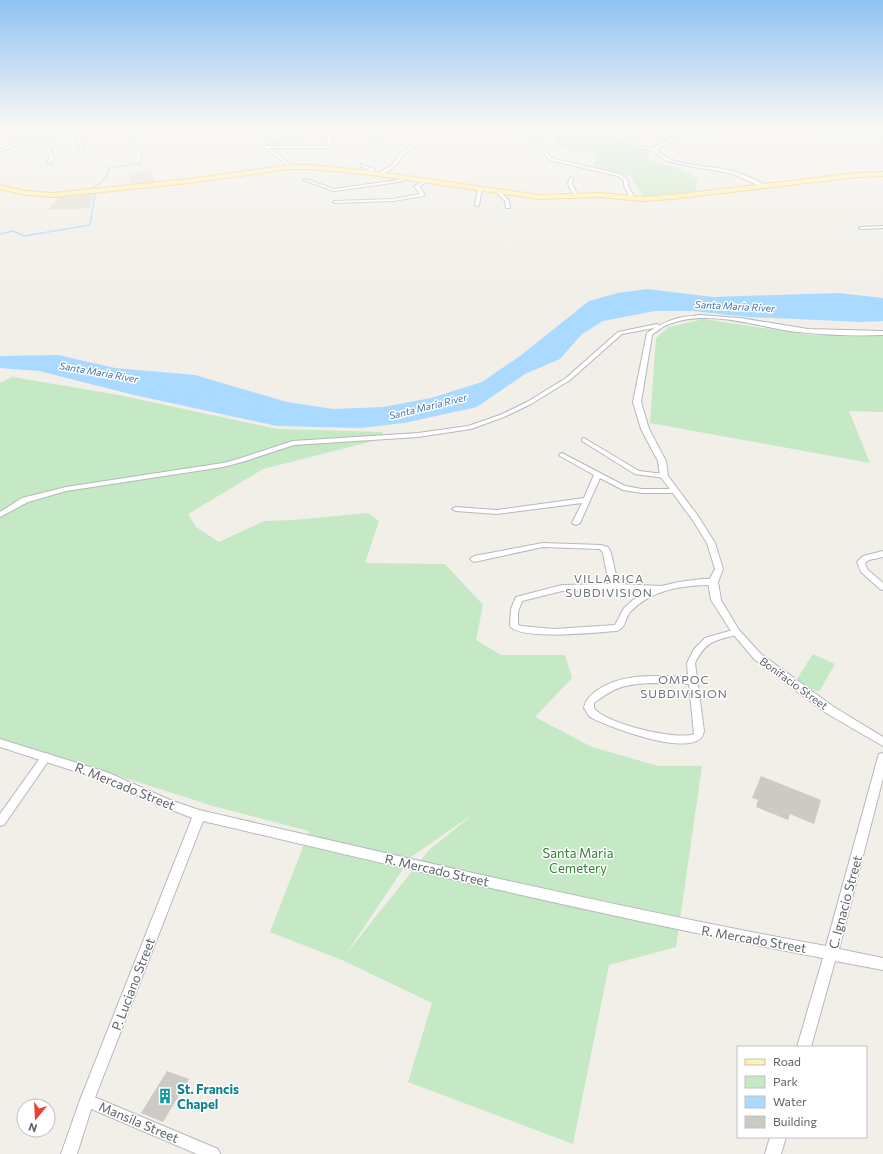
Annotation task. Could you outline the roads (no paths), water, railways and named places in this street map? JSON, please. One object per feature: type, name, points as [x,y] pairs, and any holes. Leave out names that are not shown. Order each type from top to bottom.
[{"type":"main road","points":[[0,187],[26,193],[53,195],[191,181]]},
{"type":"main road","points":[[428,181],[539,197],[601,195],[633,198],[672,197],[808,181]]},
{"type":"street","points":[[307,181],[334,190],[399,181]]},
{"type":"street","points":[[335,202],[392,200],[423,195],[416,186],[428,181]]},
{"type":"street","points":[[571,181],[570,184],[576,195]]},
{"type":"street","points":[[626,181],[626,186],[633,198]]},
{"type":"street","points":[[752,181],[764,186]]},
{"type":"street","points":[[477,205],[480,188]]},
{"type":"street","points":[[497,190],[507,201],[508,207]]},
{"type":"street","points":[[861,228],[883,227]]},
{"type":"street","points":[[0,515],[24,500],[43,494],[112,481],[223,465],[240,461],[293,443],[418,435],[469,428],[502,416],[528,404],[568,379],[620,333],[657,326],[682,318],[715,317],[798,330],[883,333]]},
{"type":"street","name":"Bonifacio Street","points":[[657,326],[649,334],[636,402],[645,429],[662,461],[664,476],[695,518],[711,543],[719,569],[713,582],[716,600],[736,632],[758,658],[830,710],[883,742]]},
{"type":"street","points":[[584,440],[637,473],[664,476]]},
{"type":"street","points":[[562,455],[624,488],[631,490],[674,491]]},
{"type":"street","points":[[576,523],[598,474]]},
{"type":"street","points":[[456,509],[497,512],[587,500]]},
{"type":"street","points":[[474,559],[543,545],[601,547],[605,549],[607,553],[614,587]]},
{"type":"street","points":[[883,554],[866,558],[861,562],[864,570],[883,587]]},
{"type":"street","points":[[660,589],[614,587],[562,588],[519,599],[514,611],[514,626],[519,629],[554,632],[617,628],[620,626],[625,612],[639,599],[660,589],[688,582],[713,582]]},
{"type":"street","points":[[692,681],[634,680],[618,684],[607,689],[590,701],[589,708],[592,714],[638,733],[667,739],[693,739],[698,736],[699,731],[691,663],[697,651],[708,640],[736,632]]},
{"type":"street","name":"R. Mercado Street","points":[[0,744],[105,776],[166,803],[199,815],[467,878],[678,924],[831,952],[883,964]]},
{"type":"street","points":[[0,822],[46,757]]},
{"type":"street","name":"C. Ignacio Street","points":[[804,1046],[883,757]]},
{"type":"street","name":"P. Luciano Street","points":[[69,1154],[87,1100],[199,815]]},
{"type":"street","name":"Mansila Street","points":[[87,1100],[213,1154]]},
{"type":"street","points":[[773,1154],[778,1138]]},
{"type":"water","name":"Santa Maria River","points":[[647,289],[713,297],[838,293],[883,298],[883,321],[862,322],[748,317],[693,311],[655,311],[603,321],[582,334],[560,359],[525,374],[477,407],[404,423],[361,428],[277,426],[134,395],[39,371],[0,368],[0,356],[58,355],[115,368],[195,375],[287,402],[333,409],[383,407],[431,398],[482,382],[520,356],[589,301],[618,293]]},
{"type":"waterway","points":[[93,188],[102,181]]},
{"type":"waterway","points":[[0,234],[13,231],[24,236],[90,225],[95,194]]},
{"type":"place","name":"St. Francis Chapel","points":[[165,1096]]},
{"type":"district","name":"VILLARICA SUBDIVISION","points":[[609,585]]},
{"type":"district","name":"OMPOC SUBDIVISION","points":[[684,686]]},
{"type":"park label","name":"Santa Maria Cemetery","points":[[578,860]]}]
